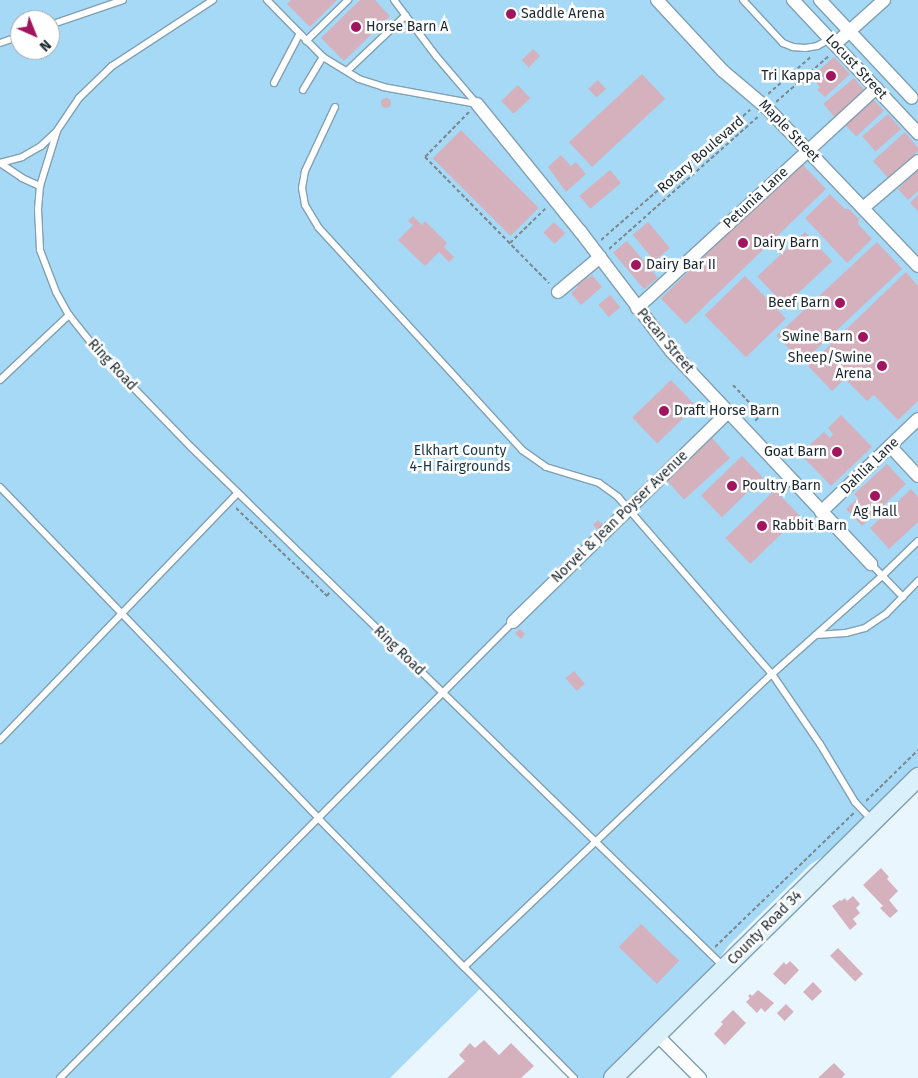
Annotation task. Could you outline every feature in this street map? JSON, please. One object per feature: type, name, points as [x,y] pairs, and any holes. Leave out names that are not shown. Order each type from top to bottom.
[{"type":"street","name":"Maple Street","points":[[657,0],[723,71],[764,105],[918,266]]},
{"type":"street","name":"Locust Street","points":[[793,0],[918,133]]},
{"type":"street","points":[[820,0],[915,96],[897,111]]},
{"type":"street","points":[[834,44],[884,0]]},
{"type":"street","name":"Petunia Lane","points":[[637,308],[876,88]]},
{"type":"street","name":"Pecan Street","points":[[477,104],[555,199],[672,352],[872,564]]},
{"type":"street","points":[[863,208],[918,161]]},
{"type":"street","points":[[555,289],[596,252]]},
{"type":"street","name":"Norvel & Jean Poyser Avenue","points":[[513,622],[728,412]]},
{"type":"street","name":"Dahlia Lane","points":[[821,512],[918,419]]},
{"type":"street","points":[[890,446],[918,476]]},
{"type":"street","name":"County Road 34","points":[[613,1078],[918,777]]},
{"type":"street","points":[[657,1035],[700,1078]]},
{"type":"lane","points":[[60,22],[123,0]]},
{"type":"lane","name":"Ring Road","points":[[213,0],[112,66],[79,98],[57,131],[40,186],[38,216],[40,250],[56,292],[69,315],[96,349],[238,493],[725,968]]},
{"type":"lane","points":[[267,0],[323,57],[358,79],[383,87],[477,104]]},
{"type":"lane","points":[[306,41],[348,0]]},
{"type":"lane","points":[[394,0],[436,56],[477,104]]},
{"type":"lane","points":[[743,0],[783,43],[793,47],[805,48],[834,44]]},
{"type":"lane","points":[[347,71],[406,15]]},
{"type":"lane","points":[[274,83],[300,35]]},
{"type":"lane","points":[[303,90],[323,57]]},
{"type":"lane","points":[[335,107],[305,171],[302,188],[305,204],[318,226],[522,450],[546,467],[599,483],[613,493],[772,674],[860,807],[873,821]]},
{"type":"lane","points":[[0,163],[22,157],[41,146],[57,131]]},
{"type":"lane","points":[[0,163],[22,178],[40,186]]},
{"type":"lane","points":[[0,380],[69,315]]},
{"type":"lane","points":[[0,487],[318,818],[574,1078]]},
{"type":"lane","points":[[0,740],[238,493]]},
{"type":"lane","points":[[464,967],[594,841],[772,674],[882,576],[918,541]]},
{"type":"lane","points":[[872,564],[903,597]]},
{"type":"lane","points":[[815,635],[846,633],[865,628],[886,614],[918,581]]},
{"type":"lane","points":[[60,1078],[513,622]]},
{"type":"path","name":"Rotary Boulevard","points":[[596,252],[834,44]]},
{"type":"path","points":[[596,252],[834,44]]},
{"type":"path","points":[[477,104],[425,157],[555,289]]},
{"type":"path","points":[[510,244],[555,199]]},
{"type":"path","points":[[733,385],[759,415],[744,430]]},
{"type":"path","points":[[230,501],[327,596],[335,588]]},
{"type":"path","points":[[709,953],[918,750]]},
{"type":"green space","name":"Elkhart County 4-H Fairgrounds","points":[[0,0],[918,0],[918,767],[835,849],[811,864],[729,945],[711,970],[603,1078],[576,1078],[484,985],[390,1078],[0,1078]]},
{"type":"building","points":[[291,0],[337,0],[310,27],[287,4]]},
{"type":"building","name":"Horse Barn A","points":[[360,0],[375,0],[390,16],[344,61],[321,38]]},
{"type":"building","points":[[533,49],[540,56],[529,67],[522,60]]},
{"type":"building","name":"Tri Kappa","points":[[834,57],[850,74],[825,97],[817,90],[820,87],[811,77]]},
{"type":"building","points":[[642,74],[665,99],[592,167],[569,142]]},
{"type":"building","points":[[854,78],[865,91],[834,117],[823,104]]},
{"type":"building","points":[[598,80],[606,89],[596,98],[588,89]]},
{"type":"building","points":[[518,85],[530,98],[513,114],[501,101]]},
{"type":"building","points":[[384,98],[388,98],[391,103],[390,107],[384,108],[381,105],[381,101]]},
{"type":"building","points":[[873,99],[884,111],[856,137],[845,125]]},
{"type":"building","points":[[888,114],[901,129],[875,151],[862,136]]},
{"type":"building","points":[[461,130],[539,208],[510,236],[433,158]]},
{"type":"building","points":[[905,132],[918,148],[918,151],[888,178],[873,161]]},
{"type":"building","points":[[561,155],[571,166],[576,162],[586,174],[566,192],[548,167]]},
{"type":"building","name":"Dairy Barn","points":[[801,163],[826,189],[686,324],[661,298]]},
{"type":"building","points":[[610,170],[621,183],[590,209],[579,196]]},
{"type":"building","points":[[918,170],[918,191],[908,200],[898,189]]},
{"type":"building","points":[[830,194],[845,209],[849,209],[859,219],[858,224],[872,239],[847,263],[805,218]]},
{"type":"building","points":[[918,195],[918,211],[910,203]]},
{"type":"building","points":[[413,216],[422,225],[425,221],[447,243],[444,247],[454,257],[449,262],[439,252],[425,266],[398,240],[413,225],[408,221]]},
{"type":"building","points":[[554,222],[565,233],[555,244],[543,233]]},
{"type":"building","points":[[648,222],[670,248],[655,261],[633,235]]},
{"type":"building","points":[[805,232],[832,261],[785,306],[757,276]]},
{"type":"building","name":"Dairy Bar II","points":[[627,241],[658,278],[644,289],[613,253]]},
{"type":"building","name":"Beef Barn","points":[[877,242],[902,269],[802,362],[777,335]]},
{"type":"building","points":[[906,272],[918,286],[918,401],[898,420],[874,395],[867,401],[845,379],[832,391],[808,366]]},
{"type":"building","points":[[585,274],[588,278],[592,275],[602,287],[581,305],[571,293],[578,287],[575,283]]},
{"type":"building","points":[[745,276],[786,318],[746,357],[705,315]]},
{"type":"building","points":[[610,295],[620,307],[609,317],[599,305]]},
{"type":"building","name":"Draft Horse Barn","points":[[671,380],[696,406],[657,443],[632,418]]},
{"type":"building","name":"Goat Barn","points":[[841,415],[872,447],[831,486],[805,459],[810,454],[805,449],[824,432],[830,438],[833,434],[828,428]]},
{"type":"building","points":[[712,438],[730,458],[684,500],[666,479]]},
{"type":"building","name":"Poultry Barn","points":[[742,456],[763,478],[722,517],[701,496]]},
{"type":"building","name":"Ag Hall","points":[[887,464],[906,484],[862,526],[846,509],[858,498],[854,494]]},
{"type":"building","points":[[911,489],[918,497],[918,522],[889,549],[870,528]]},
{"type":"building","name":"Rabbit Barn","points":[[775,490],[800,516],[750,564],[725,538]]},
{"type":"building","points":[[598,520],[603,525],[598,531],[593,525]]},
{"type":"building","points":[[520,629],[525,634],[521,639],[515,633]]},
{"type":"building","points":[[574,671],[585,684],[577,691],[566,678]]},
{"type":"building","points":[[881,868],[889,877],[887,879],[898,891],[889,900],[898,911],[890,918],[880,908],[883,906],[863,885]]},
{"type":"building","points":[[853,896],[860,904],[856,908],[860,913],[853,919],[857,924],[850,930],[832,906],[840,900],[845,898],[847,901]]},
{"type":"building","points":[[641,924],[679,961],[657,984],[619,947]]},
{"type":"building","points":[[838,948],[863,974],[855,982],[830,956]]},
{"type":"building","points":[[790,961],[799,970],[785,985],[773,974],[784,962],[786,965]]},
{"type":"building","points":[[813,982],[822,991],[812,1001],[803,992]]},
{"type":"building","points":[[758,990],[774,1003],[765,1012],[761,1008],[757,1013],[746,1002],[750,998],[748,996],[750,994],[752,996]]},
{"type":"building","points":[[786,1004],[794,1012],[785,1021],[777,1013]]},
{"type":"building","points":[[733,1010],[746,1023],[725,1045],[714,1034],[723,1024],[721,1022]]},
{"type":"building","points":[[484,1040],[499,1055],[511,1043],[534,1066],[521,1078],[447,1078],[465,1061],[459,1055],[470,1043],[475,1048]]},
{"type":"building","points":[[834,1063],[845,1074],[842,1078],[818,1078]]},
{"type":"place","name":"Saddle Arena","points":[[511,14]]},
{"type":"place","name":"Horse Barn A","points":[[356,27]]},
{"type":"place","name":"Tri Kappa","points":[[831,76]]},
{"type":"place","name":"Dairy Barn","points":[[743,243]]},
{"type":"place","name":"Dairy Bar II","points":[[636,265]]},
{"type":"place","name":"Beef Barn","points":[[840,303]]},
{"type":"place","name":"Swine Barn","points":[[863,337]]},
{"type":"place","name":"Sheep/Swine Arena","points":[[882,366]]},
{"type":"place","name":"Draft Horse Barn","points":[[664,411]]},
{"type":"place","name":"Goat Barn","points":[[837,452]]},
{"type":"place","name":"Poultry Barn","points":[[732,486]]},
{"type":"place","name":"Ag Hall","points":[[875,496]]},
{"type":"place","name":"Rabbit Barn","points":[[762,526]]}]
